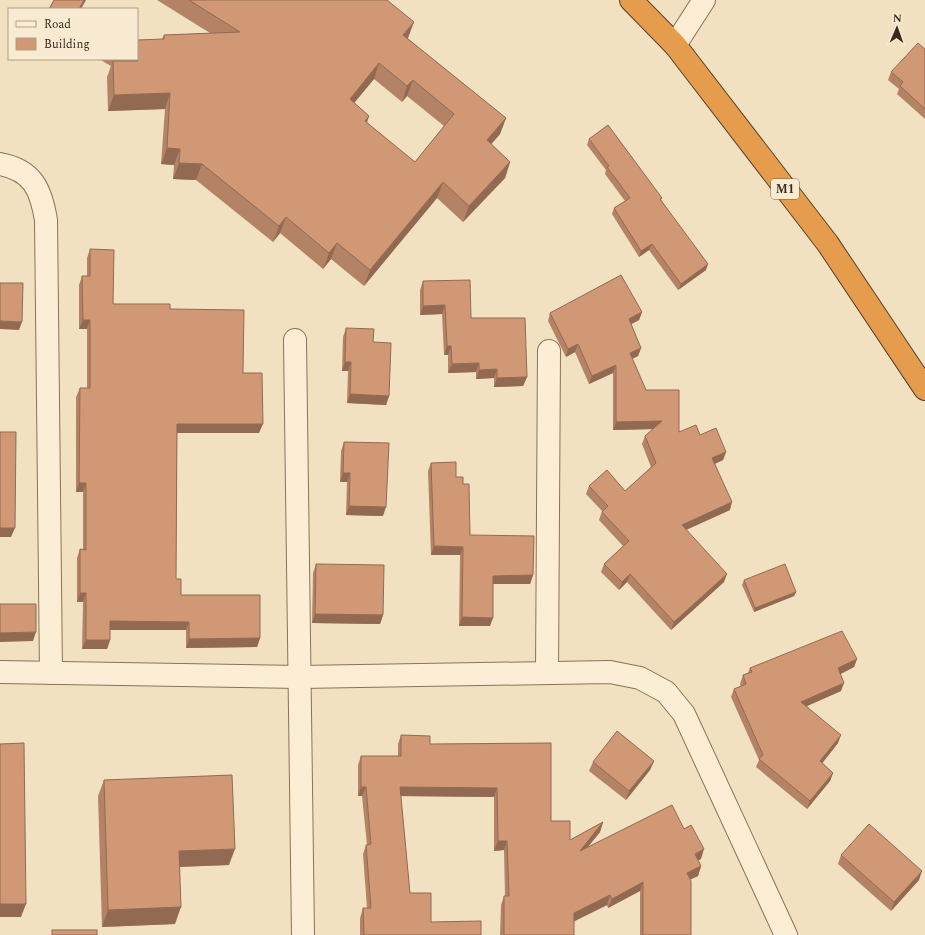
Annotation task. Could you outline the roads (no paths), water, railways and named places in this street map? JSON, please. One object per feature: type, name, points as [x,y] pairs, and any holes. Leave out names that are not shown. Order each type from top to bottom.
[{"type":"highway","name":"M1","points":[[631,0],[675,45],[828,244],[925,389]]},
{"type":"street","points":[[675,45],[704,0]]},
{"type":"street","points":[[0,164],[12,166],[30,178],[42,198],[46,220],[51,673]]},
{"type":"street","points":[[295,340],[303,935]]},
{"type":"street","points":[[547,673],[549,351]]},
{"type":"street","points":[[0,672],[300,677],[610,672],[640,678],[666,692],[684,714],[786,935]]}]
